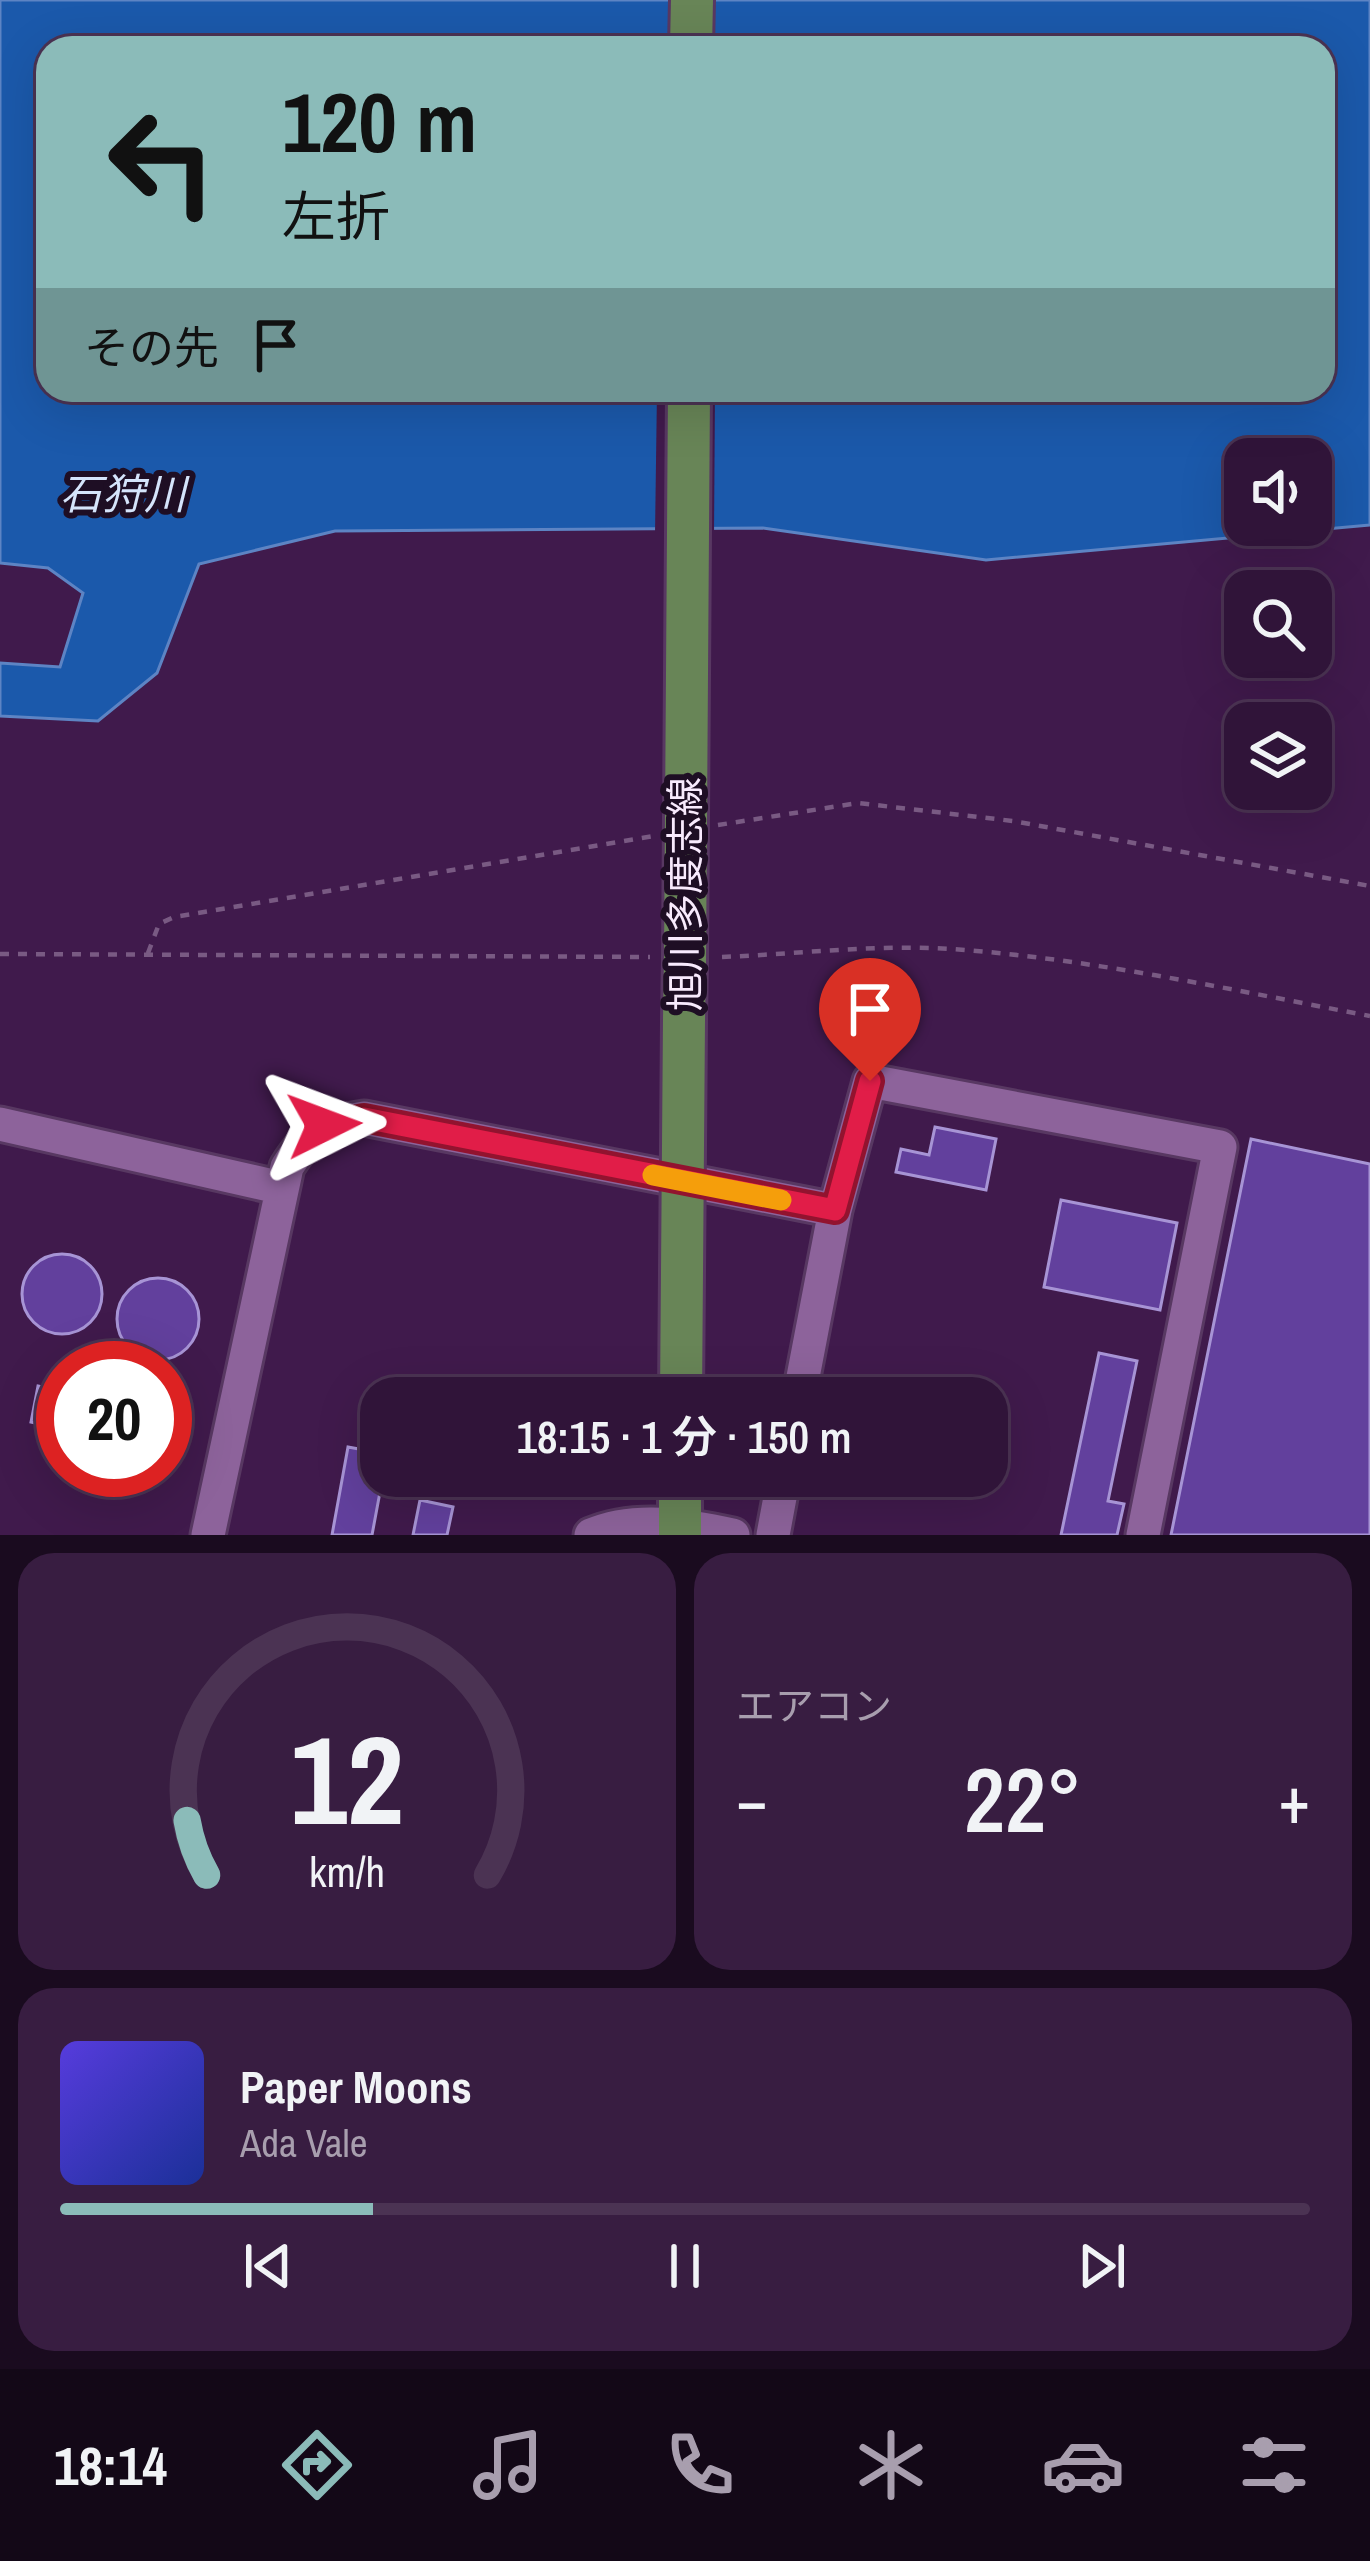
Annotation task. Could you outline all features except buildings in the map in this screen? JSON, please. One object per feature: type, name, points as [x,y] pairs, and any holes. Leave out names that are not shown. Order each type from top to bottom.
[{"type":"main road","points":[[692,0],[692,36]]},
{"type":"main road","name":"旭川多度志線","points":[[681,1377],[689,402]]},
{"type":"lane","points":[[803,1377],[835,1210],[870,1081],[1220,1147],[1143,1535]]},
{"type":"lane","points":[[208,1535],[287,1167],[303,1143],[324,1125],[364,1118],[835,1210]]},
{"type":"lane","points":[[0,1124],[282,1188]]},
{"type":"lane","points":[[773,1535],[780,1497]]},
{"type":"lane","points":[[591,1535],[680,1509],[733,1535]]},
{"type":"path","points":[[715,826],[858,803],[1012,821],[1370,886]]},
{"type":"path","points":[[148,952],[159,924],[174,917],[668,833]]},
{"type":"path","points":[[0,954],[685,959],[888,949],[980,951],[1058,959],[1370,1016]]},
{"type":"water","name":"石狩川","points":[[0,0],[1370,0],[1370,525],[1332,528],[1332,438],[1224,438],[1224,538],[986,560],[763,528],[335,531],[199,564],[157,673],[98,721],[0,716],[0,663],[60,667],[83,593],[48,568],[0,563]]},
{"type":"pier","points":[[657,402],[715,402],[714,535],[655,535]]},
{"type":"slow traffic","points":[[653,1175],[781,1200]]},
{"type":"route","points":[[324,1125],[364,1118],[835,1210],[870,1081]]}]
